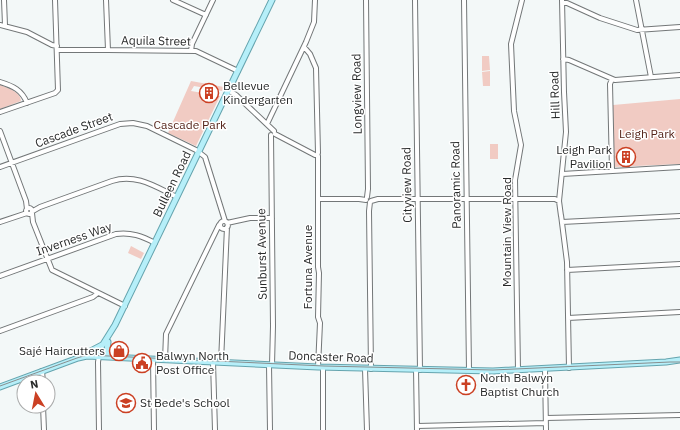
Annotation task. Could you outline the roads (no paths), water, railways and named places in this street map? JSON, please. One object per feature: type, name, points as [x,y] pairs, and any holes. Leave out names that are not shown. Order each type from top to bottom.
[{"type":"main road","name":"Bulleen Road","points":[[99,356],[100,349],[110,337],[272,0]]},
{"type":"main road","points":[[110,337],[107,351],[110,357]]},
{"type":"main road","points":[[77,358],[98,348],[110,337]]},
{"type":"main road","name":"Doncaster Road","points":[[0,387],[77,358],[87,356],[270,365],[418,370],[545,369],[680,360]]},
{"type":"main road","name":"Doncaster Road","points":[[666,362],[680,364]]},
{"type":"street","points":[[2,25],[4,0]]},
{"type":"street","points":[[0,113],[57,91],[55,0]]},
{"type":"street","points":[[106,0],[108,50]]},
{"type":"street","points":[[173,0],[206,15]]},
{"type":"street","points":[[191,51],[192,44],[214,0]]},
{"type":"street","points":[[267,124],[304,47],[315,20],[315,0]]},
{"type":"street","name":"Longview Road","points":[[366,0],[369,210],[367,430]]},
{"type":"street","name":"Cityview Road","points":[[415,0],[418,200],[417,428]]},
{"type":"street","name":"Panoramic Road","points":[[464,0],[469,370]]},
{"type":"street","name":"Mountain View Road","points":[[518,370],[516,176],[521,142],[514,111],[511,44],[522,0]]},
{"type":"street","points":[[636,0],[651,77]]},
{"type":"street","points":[[562,1],[606,20],[634,29],[642,30],[680,27]]},
{"type":"street","name":"Hill Road","points":[[562,1],[566,139],[561,188],[558,201],[567,256],[569,368]]},
{"type":"street","name":"Aquila Street","points":[[2,25],[26,32],[57,49],[69,51],[191,51],[199,52],[238,71]]},
{"type":"street","name":"Fortuna Avenue","points":[[304,47],[310,54],[316,68],[318,267],[320,273],[318,318],[320,323],[320,367],[323,430]]},
{"type":"street","points":[[563,59],[569,60],[617,80],[680,75]]},
{"type":"street","points":[[612,79],[610,84],[612,171]]},
{"type":"street","points":[[0,82],[21,92],[27,103]]},
{"type":"street","points":[[228,90],[236,95],[267,124],[273,134],[316,154]]},
{"type":"street","name":"Cascade Street","points":[[0,168],[113,126],[127,123],[138,123],[148,126],[199,152]]},
{"type":"street","points":[[0,131],[50,268],[53,272],[125,306]]},
{"type":"street","name":"Sunburst Avenue","points":[[270,430],[270,365],[273,320],[271,142],[273,134]]},
{"type":"street","points":[[199,152],[206,159],[227,235],[221,362]]},
{"type":"street","points":[[562,174],[680,168]]},
{"type":"street","points":[[0,222],[123,178],[133,178],[142,181],[177,197]]},
{"type":"street","points":[[318,199],[558,201]]},
{"type":"street","points":[[562,222],[680,216]]},
{"type":"street","points":[[165,360],[166,334],[214,234],[224,225],[250,218],[272,218]]},
{"type":"street","name":"Inverness Way","points":[[0,276],[120,234],[136,235],[155,244]]},
{"type":"street","points":[[567,270],[680,264]]},
{"type":"street","points":[[89,298],[93,291]]},
{"type":"street","points":[[0,331],[95,297],[98,293]]},
{"type":"street","points":[[568,318],[680,312]]},
{"type":"street","points":[[99,356],[99,430]]},
{"type":"street","points":[[153,359],[154,430]]},
{"type":"street","points":[[213,362],[215,430]]},
{"type":"street","points":[[545,369],[546,430]]},
{"type":"street","points":[[43,414],[44,430]]},
{"type":"street","points":[[417,428],[680,415]]},
{"type":"tram line","points":[[0,386],[87,355],[324,366],[493,370],[680,362]]},
{"type":"place","name":"Bellevue Kindergarten","points":[[209,93]]},
{"type":"place","name":"Leigh Park Pavilion","points":[[626,157]]},
{"type":"place","name":"Sajé Haircutters","points":[[119,351]]},
{"type":"place","name":"Balwyn North Post Office","points":[[142,363]]},
{"type":"place","name":"North Balwyn Baptist Church","points":[[466,385]]},
{"type":"place","name":"St Bede's School","points":[[126,403]]},
{"type":"park label","name":"Cascade Park","points":[[190,125]]},
{"type":"park label","name":"Leigh Park","points":[[647,134]]}]
